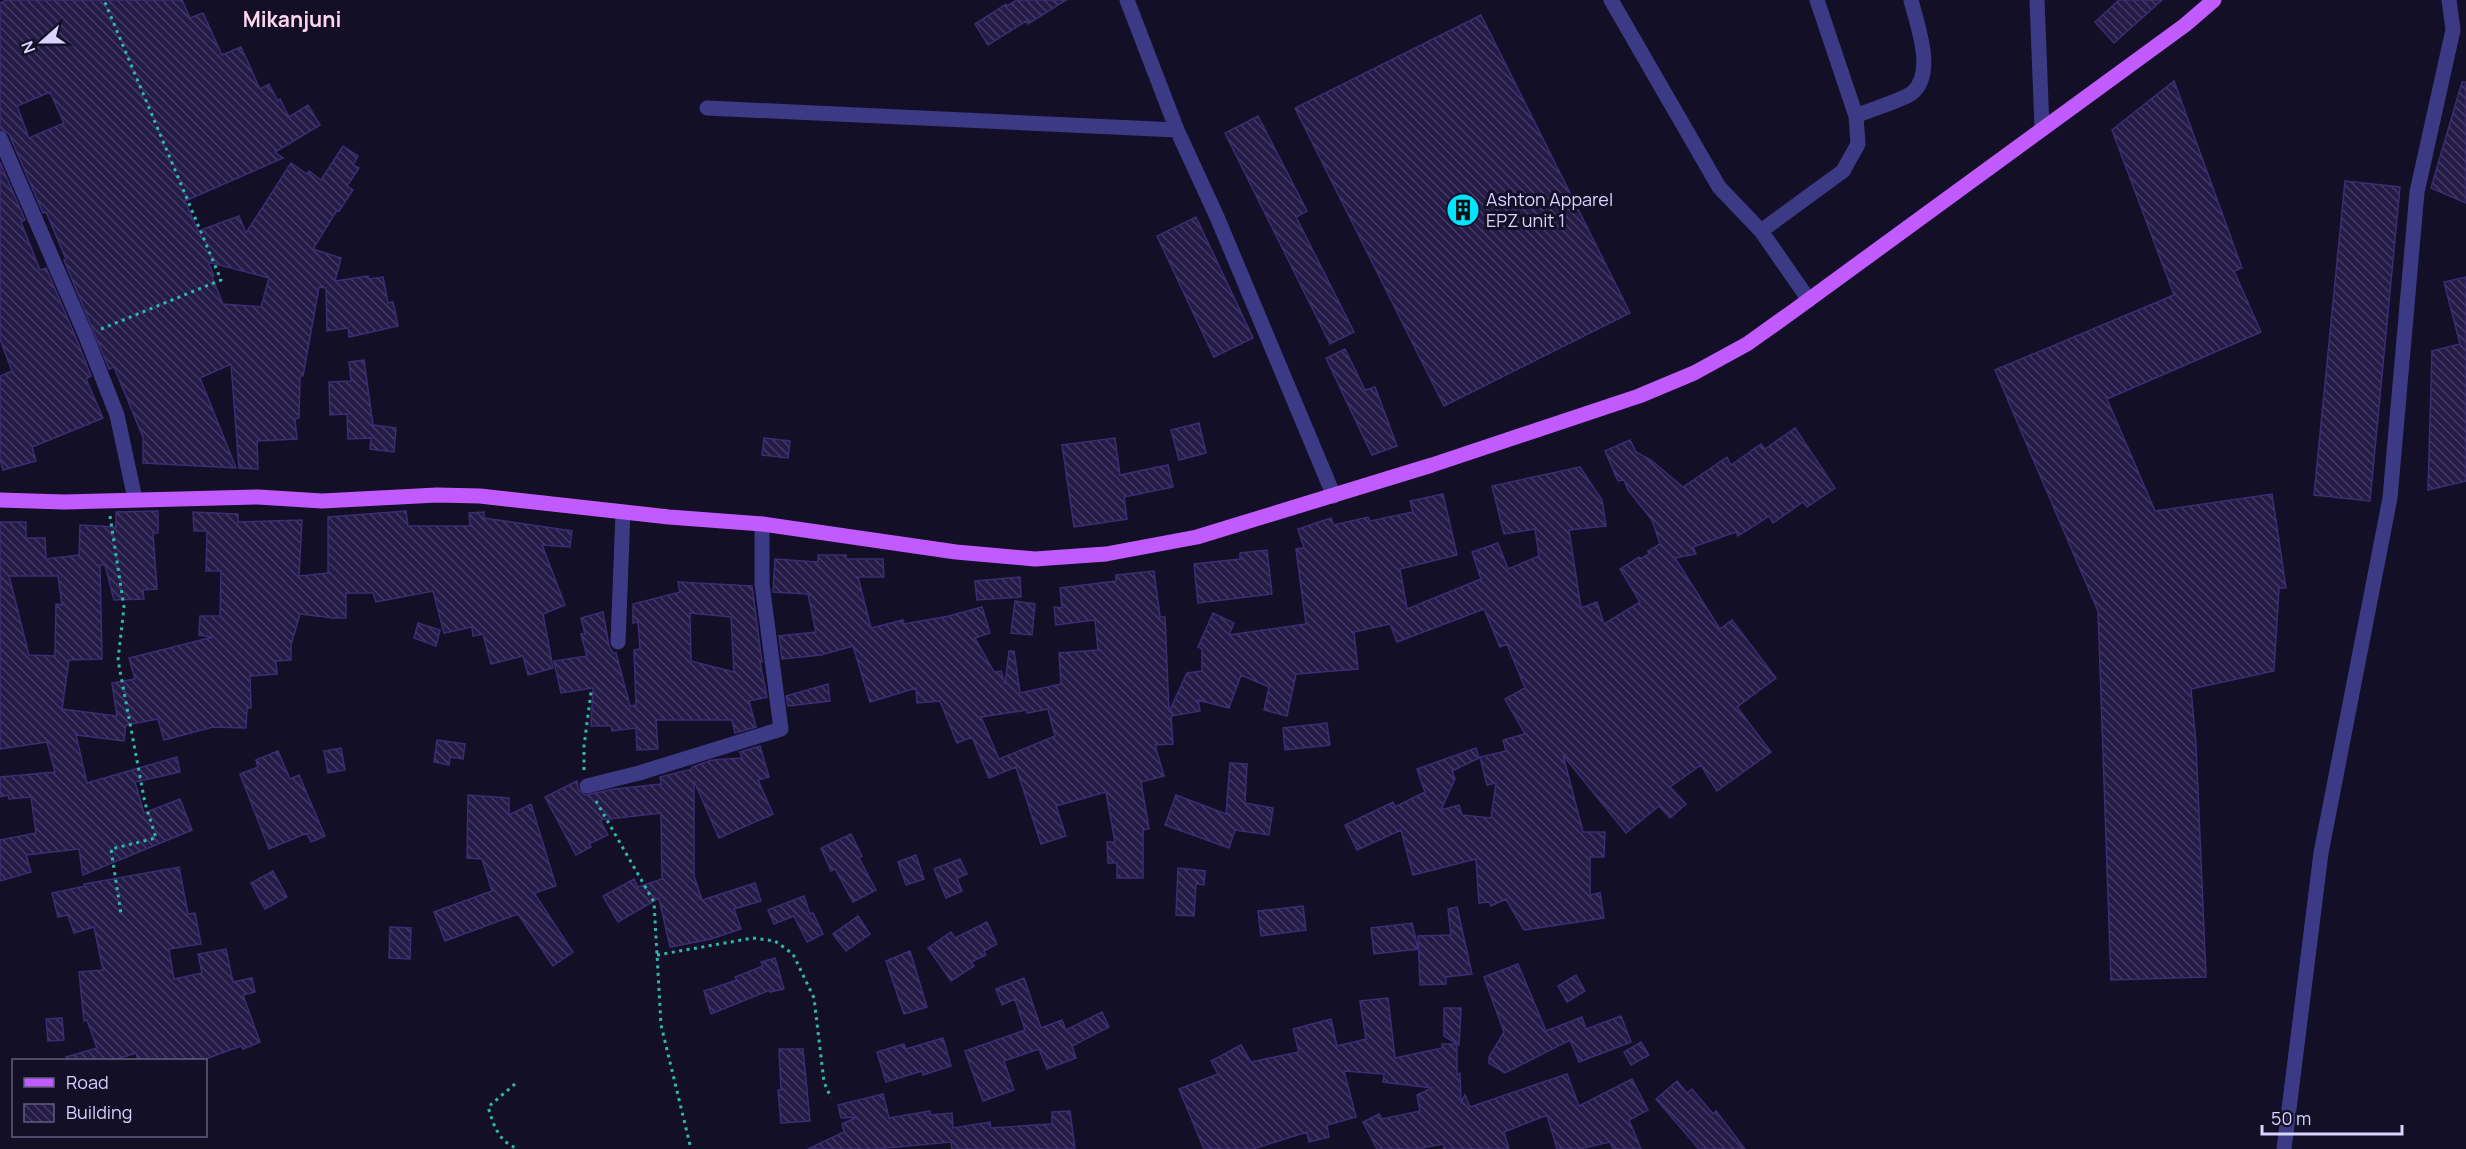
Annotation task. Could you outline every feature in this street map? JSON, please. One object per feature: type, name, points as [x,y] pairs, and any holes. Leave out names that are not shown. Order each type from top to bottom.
[{"type":"main road","points":[[0,500],[258,497],[322,501],[437,495],[542,502],[623,512],[762,524],[956,552],[1035,559],[1106,554],[1197,537],[1334,496],[1639,396],[1694,373],[1747,344],[1809,300],[2186,25],[2214,0]]},
{"type":"street","points":[[1127,0],[1177,130],[1217,217],[1334,496]]},
{"type":"street","points":[[1611,0],[1719,187],[1761,231],[1809,300]]},
{"type":"street","points":[[1761,231],[1843,171],[1858,144],[1856,116],[1817,0]]},
{"type":"street","points":[[1856,116],[1912,93],[1920,82],[1926,65],[1911,0]]},
{"type":"street","points":[[2037,0],[2043,128]]},
{"type":"street","points":[[2284,1149],[2320,854],[2390,498],[2417,192],[2453,30],[2449,0]]},
{"type":"street","points":[[707,108],[1177,130]]},
{"type":"street","points":[[0,138],[86,336],[117,415],[135,499]]},
{"type":"street","points":[[618,642],[623,512]]},
{"type":"street","points":[[587,786],[639,773],[781,729],[762,584],[762,524]]},
{"type":"path","points":[[86,336],[221,280],[104,0]]},
{"type":"path","points":[[108,500],[124,607],[118,660],[145,803],[156,838],[111,849],[121,914]]},
{"type":"path","points":[[591,692],[584,746],[584,774],[587,786],[654,902],[661,1024],[691,1149]]},
{"type":"path","points":[[657,955],[753,938],[775,941],[793,954],[814,998],[824,1082],[831,1098]]},
{"type":"path","points":[[515,1084],[488,1107],[495,1132],[507,1145],[518,1149]]},
{"type":"building","points":[[7,0],[182,0],[190,18],[203,13],[222,55],[241,47],[260,89],[269,84],[289,117],[308,105],[320,125],[275,152],[283,158],[185,201],[198,231],[239,216],[246,233],[291,163],[307,174],[309,171],[321,180],[343,146],[358,156],[353,165],[359,168],[347,186],[353,190],[339,211],[337,210],[313,249],[341,258],[335,281],[368,276],[369,279],[383,277],[388,303],[393,302],[398,326],[349,337],[348,328],[327,331],[326,288],[319,287],[303,376],[300,376],[299,418],[295,419],[297,439],[257,441],[258,469],[239,468],[231,364],[200,378],[236,468],[143,463],[143,437],[114,367],[109,369],[46,212],[43,213],[9,134],[0,128],[0,3]],"holes":[[[50,92],[64,123],[29,138],[17,106]],[[208,262],[269,278],[261,307],[223,304]]]},
{"type":"building","points":[[1017,0],[1066,0],[988,45],[975,24],[1006,4],[1007,6]]},
{"type":"building","points":[[2119,0],[2162,0],[2114,43],[2095,22]]},
{"type":"building","name":"Ashton Apparel EPZ unit 1","points":[[1481,15],[1630,313],[1444,406],[1295,108]]},
{"type":"building","points":[[2174,81],[2242,268],[2234,271],[2261,332],[2107,399],[2155,511],[2272,494],[2286,588],[2279,588],[2274,671],[2191,689],[2196,744],[2206,977],[2111,980],[2098,611],[1995,370],[2174,295],[2112,130]]},
{"type":"building","points":[[2462,82],[2466,82],[2466,203],[2431,188]]},
{"type":"building","points":[[1258,116],[1307,211],[1296,217],[1354,332],[1330,344],[1225,133]]},
{"type":"building","points":[[0,162],[25,220],[21,222],[40,270],[46,268],[77,340],[91,376],[86,379],[103,418],[32,447],[36,461],[3,470],[0,459],[0,376],[12,371],[0,339]]},
{"type":"building","points":[[2345,181],[2400,187],[2370,501],[2314,495]]},
{"type":"building","points":[[1196,217],[1253,338],[1214,357],[1157,236]]},
{"type":"building","points":[[2466,277],[2466,481],[2428,490],[2432,351],[2460,344],[2444,282]]},
{"type":"building","points":[[1345,349],[1365,390],[1375,387],[1397,446],[1372,455],[1326,358]]},
{"type":"building","points":[[364,360],[373,425],[396,428],[394,452],[370,449],[371,438],[348,439],[347,414],[330,415],[329,382],[351,381],[349,362]]},
{"type":"building","points":[[1199,423],[1206,453],[1179,460],[1171,430]]},
{"type":"building","points":[[1795,428],[1835,488],[1807,507],[1803,502],[1773,523],[1769,516],[1738,536],[1736,532],[1693,547],[1696,554],[1675,558],[1720,629],[1732,620],[1776,678],[1737,707],[1771,752],[1717,791],[1701,765],[1670,787],[1686,804],[1670,818],[1659,806],[1626,833],[1563,755],[1583,832],[1605,832],[1604,857],[1590,857],[1590,895],[1600,893],[1604,918],[1524,930],[1506,899],[1491,906],[1489,902],[1479,903],[1476,859],[1413,875],[1401,830],[1357,850],[1345,825],[1393,802],[1395,807],[1425,792],[1417,769],[1476,748],[1479,758],[1452,771],[1455,779],[1441,810],[1459,805],[1462,815],[1491,818],[1496,783],[1487,785],[1480,757],[1506,751],[1503,740],[1525,734],[1505,699],[1525,688],[1507,644],[1500,647],[1484,609],[1397,642],[1390,624],[1354,632],[1358,669],[1296,674],[1287,716],[1264,710],[1269,687],[1241,675],[1229,708],[1198,700],[1200,711],[1171,716],[1173,744],[1155,745],[1164,776],[1141,782],[1149,829],[1143,830],[1143,878],[1117,878],[1117,863],[1108,863],[1107,842],[1115,842],[1106,792],[1056,806],[1066,836],[1041,844],[1016,767],[989,778],[972,737],[957,743],[940,701],[917,703],[916,688],[870,702],[853,646],[821,655],[782,659],[779,636],[816,632],[808,594],[773,592],[775,559],[818,562],[818,555],[846,555],[846,559],[883,559],[884,577],[858,577],[871,628],[903,620],[904,624],[949,616],[982,607],[990,633],[975,638],[994,672],[1001,671],[1005,684],[1009,651],[1014,651],[1020,693],[1061,684],[1059,653],[1098,650],[1095,620],[1056,625],[1054,607],[1062,608],[1060,588],[1116,581],[1116,575],[1154,571],[1160,617],[1165,617],[1169,712],[1187,673],[1202,671],[1202,649],[1198,647],[1213,613],[1234,623],[1229,635],[1306,624],[1296,549],[1304,548],[1298,529],[1331,518],[1334,525],[1368,517],[1370,521],[1413,512],[1410,501],[1443,494],[1457,555],[1400,569],[1407,609],[1481,579],[1472,552],[1498,543],[1508,569],[1539,556],[1535,529],[1504,534],[1492,486],[1580,467],[1602,500],[1606,526],[1569,530],[1581,608],[1597,602],[1604,624],[1640,602],[1620,569],[1639,557],[1640,559],[1649,554],[1648,551],[1660,544],[1652,520],[1628,490],[1624,480],[1618,481],[1605,451],[1630,440],[1636,452],[1651,460],[1683,487],[1727,457],[1731,465],[1761,444],[1765,449]],"holes":[[[1048,709],[1055,736],[999,759],[981,717]]]},
{"type":"building","points":[[764,438],[790,441],[788,458],[762,455]]},
{"type":"building","points":[[1115,438],[1120,475],[1168,465],[1173,487],[1124,497],[1127,519],[1074,527],[1062,445]]},
{"type":"building","points":[[158,511],[158,533],[153,533],[157,589],[143,590],[144,599],[114,600],[105,565],[100,565],[102,659],[69,660],[62,709],[117,716],[112,683],[135,679],[129,658],[213,637],[199,635],[200,616],[220,616],[221,571],[206,571],[207,531],[194,531],[193,512],[238,514],[238,522],[302,520],[299,576],[328,573],[328,517],[406,511],[408,526],[470,526],[469,513],[484,512],[484,518],[572,531],[570,547],[542,545],[565,605],[543,614],[553,668],[528,675],[523,656],[491,664],[483,634],[473,636],[472,627],[444,633],[433,591],[376,602],[373,593],[346,593],[346,618],[300,614],[291,645],[291,660],[276,661],[277,674],[250,676],[251,708],[247,708],[246,728],[213,727],[164,740],[158,719],[126,725],[124,741],[76,735],[87,783],[177,757],[180,772],[135,782],[144,813],[180,799],[192,830],[83,875],[79,849],[26,855],[31,872],[0,881],[0,840],[36,833],[31,797],[9,799],[8,795],[0,797],[0,777],[55,772],[47,742],[0,749],[0,522],[26,522],[26,538],[45,538],[46,559],[79,555],[80,525],[116,527],[116,512]],"holes":[[[9,576],[58,576],[62,605],[56,604],[55,656],[29,655]]]},
{"type":"building","points":[[1267,550],[1272,594],[1198,603],[1194,564],[1240,559],[1240,553]]},
{"type":"building","points":[[1020,577],[1021,597],[977,600],[975,581]]},
{"type":"building","points":[[678,582],[752,586],[762,662],[760,662],[767,697],[749,701],[756,727],[735,733],[732,720],[656,720],[658,749],[637,750],[636,728],[612,731],[611,726],[591,726],[593,688],[561,693],[554,661],[587,656],[581,634],[585,634],[581,618],[603,612],[609,646],[613,653],[616,653],[630,706],[636,705],[634,650],[640,649],[638,622],[633,623],[633,604],[680,592]],"holes":[[[690,613],[731,617],[734,672],[691,661]]]},
{"type":"building","points":[[1015,601],[1035,604],[1032,635],[1011,633]]},
{"type":"building","points":[[418,623],[440,630],[436,646],[414,638]]},
{"type":"building","points":[[828,684],[830,701],[788,706],[786,696]]},
{"type":"building","points":[[1327,723],[1330,745],[1285,750],[1283,728]]},
{"type":"building","points":[[437,740],[465,744],[463,759],[450,757],[449,765],[434,762]]},
{"type":"building","points":[[760,746],[769,777],[758,780],[773,814],[719,838],[694,781],[694,876],[702,900],[755,883],[761,901],[734,909],[741,929],[711,939],[670,947],[659,898],[618,922],[603,896],[634,879],[638,887],[662,879],[661,813],[600,820],[608,835],[589,844],[591,847],[576,855],[545,797],[577,781],[578,789],[585,795],[661,784],[660,777],[692,769],[692,767],[712,760],[742,758],[740,752]]},
{"type":"building","points":[[341,748],[345,770],[328,773],[324,751]]},
{"type":"building","points":[[278,751],[290,779],[299,775],[325,836],[311,842],[307,833],[269,849],[240,774],[258,767],[256,760]]},
{"type":"building","points":[[1230,763],[1247,764],[1245,803],[1273,808],[1269,835],[1235,830],[1229,848],[1165,825],[1176,795],[1226,814]]},
{"type":"building","points":[[468,795],[509,798],[509,815],[531,804],[556,886],[534,893],[573,952],[553,966],[518,914],[445,941],[434,912],[492,891],[482,859],[467,858]]},
{"type":"building","points":[[851,834],[862,856],[859,858],[876,890],[853,902],[835,869],[831,871],[821,848]]},
{"type":"building","points":[[916,855],[924,879],[906,885],[898,862]]},
{"type":"building","points":[[960,859],[967,874],[957,878],[962,891],[946,898],[934,869]]},
{"type":"building","points":[[179,867],[188,914],[195,913],[201,944],[169,949],[174,979],[202,973],[198,954],[226,949],[233,982],[252,978],[255,992],[243,995],[260,1042],[243,1049],[241,1046],[206,1059],[138,1059],[136,1053],[117,1059],[67,1059],[66,1057],[97,1048],[87,1020],[84,1021],[79,972],[103,970],[94,927],[74,933],[68,915],[58,917],[52,893],[85,886],[84,884]]},
{"type":"building","points":[[1178,868],[1205,871],[1204,885],[1196,884],[1194,916],[1176,915]]},
{"type":"building","points":[[273,871],[287,897],[265,909],[251,883]]},
{"type":"building","points":[[804,896],[810,914],[813,913],[823,934],[807,942],[794,916],[774,924],[768,910]]},
{"type":"building","points":[[1303,906],[1306,930],[1261,936],[1258,911]]},
{"type":"building","points":[[1457,907],[1472,974],[1446,977],[1446,984],[1420,985],[1418,936],[1451,935],[1448,909]]},
{"type":"building","points":[[858,916],[870,934],[846,951],[833,934]]},
{"type":"building","points":[[987,922],[997,944],[984,951],[986,955],[971,962],[974,966],[951,981],[928,948],[951,932],[955,938]]},
{"type":"building","points":[[1412,923],[1418,949],[1374,954],[1371,928]]},
{"type":"building","points":[[390,927],[411,928],[410,959],[389,958]]},
{"type":"building","points":[[910,951],[927,1007],[904,1014],[886,961]]},
{"type":"building","points":[[775,958],[784,989],[770,992],[770,990],[711,1014],[704,991],[737,980],[735,977],[763,966],[761,962]]},
{"type":"building","points":[[1518,964],[1546,1031],[1582,1017],[1586,1029],[1621,1016],[1631,1042],[1579,1062],[1570,1040],[1505,1073],[1489,1063],[1489,1057],[1504,1032],[1484,977]]},
{"type":"building","points":[[1576,975],[1585,991],[1567,1002],[1558,986]]},
{"type":"building","points":[[1024,978],[1041,1028],[1062,1020],[1066,1030],[1102,1012],[1109,1027],[1072,1046],[1076,1058],[1047,1069],[1039,1049],[1004,1061],[1014,1090],[983,1101],[965,1051],[1025,1030],[1015,999],[1002,1005],[996,989]]},
{"type":"building","points":[[1388,998],[1395,1058],[1442,1048],[1442,1044],[1457,1044],[1457,1075],[1460,1073],[1461,1102],[1465,1095],[1470,1107],[1567,1074],[1579,1106],[1632,1079],[1648,1110],[1629,1120],[1641,1149],[1613,1149],[1610,1142],[1579,1149],[1557,1149],[1547,1115],[1504,1132],[1509,1149],[1444,1149],[1443,1144],[1416,1149],[1377,1149],[1363,1122],[1379,1114],[1382,1119],[1420,1111],[1417,1095],[1432,1088],[1383,1082],[1384,1074],[1344,1071],[1356,1117],[1327,1125],[1329,1137],[1309,1142],[1307,1132],[1253,1149],[1204,1149],[1179,1089],[1218,1074],[1211,1061],[1241,1045],[1251,1062],[1299,1052],[1293,1029],[1331,1019],[1337,1046],[1366,1039],[1360,1001]]},
{"type":"building","points":[[1444,1008],[1461,1008],[1459,1045],[1444,1036]]},
{"type":"building","points":[[62,1018],[64,1040],[48,1041],[46,1019]]},
{"type":"building","points":[[943,1038],[951,1066],[923,1075],[922,1071],[886,1082],[877,1052],[904,1044],[906,1049]]},
{"type":"building","points":[[1641,1042],[1649,1055],[1631,1065],[1624,1052]]},
{"type":"building","points":[[779,1049],[803,1049],[810,1121],[781,1123],[778,1090],[781,1090]]},
{"type":"building","points":[[1677,1081],[1687,1093],[1692,1089],[1713,1114],[1716,1111],[1745,1149],[1699,1149],[1656,1099]]},
{"type":"building","points":[[883,1094],[889,1118],[930,1111],[930,1115],[952,1113],[953,1128],[990,1122],[991,1128],[1052,1124],[1052,1112],[1070,1111],[1075,1149],[952,1149],[951,1142],[875,1149],[808,1149],[844,1132],[842,1124],[857,1117],[841,1118],[838,1105]]},
{"type":"place","name":"Ashton Apparel EPZ unit 1","points":[[1463,210]]},
{"type":"district","name":"Mikanjuni","points":[[292,20]]}]
